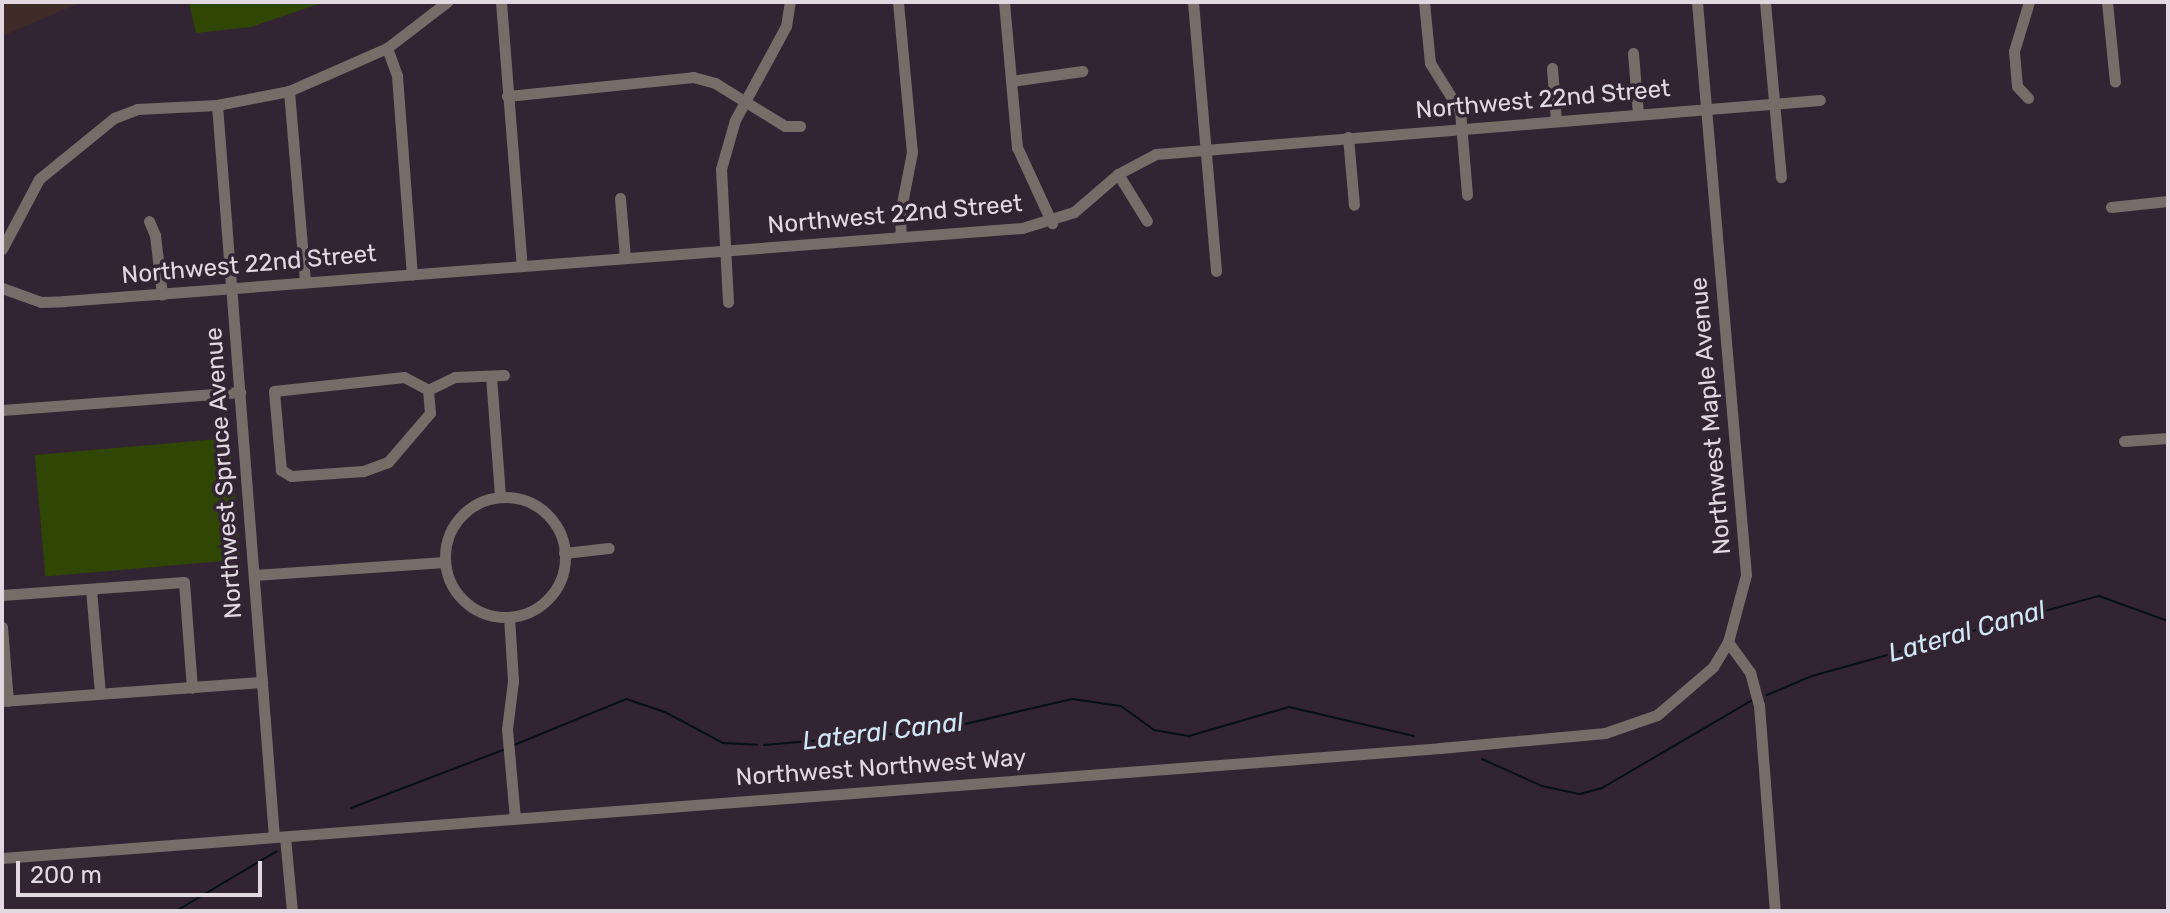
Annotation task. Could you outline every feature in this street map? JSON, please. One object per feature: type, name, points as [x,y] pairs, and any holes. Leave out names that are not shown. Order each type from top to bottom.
[{"type":"street","points":[[2,249],[39,179],[93,131],[137,109],[217,105],[289,91],[387,48],[447,2]]},
{"type":"street","points":[[501,2],[522,266]]},
{"type":"street","points":[[728,302],[721,169],[735,120],[774,55],[790,2]]},
{"type":"street","points":[[898,2],[912,152],[900,214],[901,237]]},
{"type":"street","points":[[1004,2],[1017,147],[1052,223]]},
{"type":"street","points":[[1193,2],[1216,271]]},
{"type":"street","points":[[1424,2],[1430,63],[1460,111],[1467,195]]},
{"type":"street","name":"Northwest Maple Avenue","points":[[1697,2],[1745,538],[1746,575],[1728,642]]},
{"type":"street","points":[[1765,2],[1781,177]]},
{"type":"street","points":[[2028,98],[2017,86],[2014,51],[2029,2]]},
{"type":"street","points":[[2107,2],[2115,82]]},
{"type":"street","points":[[387,48],[397,76],[412,274]]},
{"type":"street","points":[[1633,53],[1638,114]]},
{"type":"street","points":[[1552,68],[1556,121]]},
{"type":"street","points":[[1011,81],[1082,71]]},
{"type":"street","points":[[507,96],[693,77],[746,101],[785,126],[800,126]]},
{"type":"street","points":[[289,91],[305,282]]},
{"type":"street","name":"Northwest 22nd Street","points":[[2,288],[41,302],[162,295],[1052,223],[1074,212],[1118,174],[1156,154],[1820,100]]},
{"type":"street","name":"Northwest Spruce Avenue","points":[[217,105],[262,682],[292,911]]},
{"type":"street","points":[[1348,137],[1354,205]]},
{"type":"street","points":[[1118,174],[1147,221]]},
{"type":"street","points":[[620,198],[625,257]]},
{"type":"street","points":[[2111,207],[2168,201]]},
{"type":"street","points":[[149,221],[155,235],[162,295]]},
{"type":"street","points":[[428,390],[455,377],[504,375]]},
{"type":"street","points":[[491,376],[500,497]]},
{"type":"street","points":[[404,377],[428,390],[430,413],[425,422],[377,468],[291,476],[281,470],[274,399],[279,387],[404,377]]},
{"type":"street","points":[[2,410],[240,392]]},
{"type":"street","points":[[2124,441],[2168,438]]},
{"type":"street","points":[[500,497],[539,507],[553,520],[564,553],[561,580],[550,598],[533,610],[509,617],[473,609],[458,595],[445,562],[448,538],[456,521],[469,508],[500,497]]},
{"type":"street","points":[[564,553],[609,548]]},
{"type":"street","points":[[254,575],[445,562]]},
{"type":"street","points":[[2,595],[184,582],[192,688]]},
{"type":"street","points":[[91,589],[100,694]]},
{"type":"street","points":[[509,617],[513,681],[507,729],[515,819]]},
{"type":"street","points":[[2,627],[5,701],[262,682]]},
{"type":"street","points":[[1728,642],[1750,672],[1759,705],[1775,911]]},
{"type":"street","name":"Northwest Northwest Way","points":[[2,858],[1605,733],[1632,726],[1678,702],[1699,684],[1728,642]]},
{"type":"shaded area","points":[[2,2],[82,2],[2,36]]},
{"type":"green space","points":[[189,2],[324,2],[251,27],[196,33]]},
{"type":"green space","points":[[230,438],[241,560],[45,577],[35,455]]},
{"type":"waterway","name":"Lateral Canal","points":[[1767,695],[1812,676],[2099,596],[2168,621]]},
{"type":"waterway","name":"Lateral Canal","points":[[514,745],[626,699],[665,712],[723,743],[757,745]]},
{"type":"waterway","name":"Lateral Canal","points":[[764,745],[939,730],[1072,699],[1121,706],[1154,730],[1189,736],[1289,707],[1414,736]]},
{"type":"waterway","name":"Lateral Canal","points":[[1482,759],[1542,786],[1580,794],[1602,788],[1751,701]]},
{"type":"waterway","name":"Lateral Canal","points":[[351,808],[503,750]]},
{"type":"waterway","points":[[176,911],[277,851]]}]
